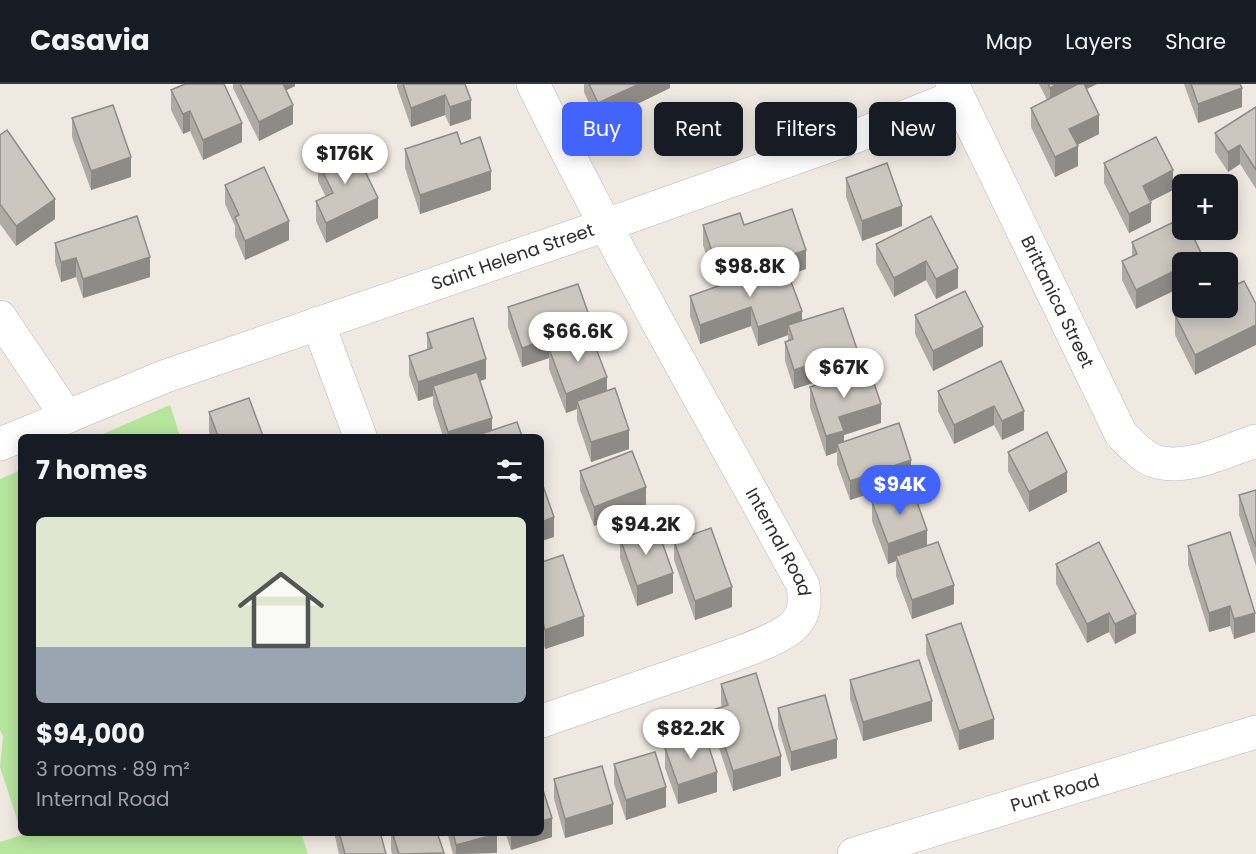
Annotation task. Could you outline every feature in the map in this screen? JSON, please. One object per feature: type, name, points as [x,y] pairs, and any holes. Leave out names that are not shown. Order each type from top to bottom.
[{"type":"street","name":"Internal Road","points":[[533,84],[606,225],[803,585],[805,604],[795,625],[741,652],[544,720]]},
{"type":"street","name":"Saint Helena Street","points":[[25,434],[166,376],[854,137],[954,90]]},
{"type":"street","name":"Brittanica Street","points":[[954,90],[1120,434],[1136,449],[1156,461],[1181,464],[1204,459],[1256,441]]},
{"type":"street","points":[[0,317],[67,417]]},
{"type":"street","points":[[318,323],[359,434]]},
{"type":"street","name":"Saint Helena Street","points":[[0,444],[18,437]]},
{"type":"street","name":"Punt Road","points":[[854,854],[1256,732]]},
{"type":"green space","points":[[170,405],[179,434],[103,434]]},
{"type":"green space","points":[[18,471],[18,822],[0,767],[3,736],[0,730],[0,479]]},
{"type":"green space","points":[[19,836],[302,836],[308,854],[0,854],[0,842]]},
{"type":"building","points":[[185,84],[224,84],[242,123],[203,140],[190,111],[183,114],[171,90]]},
{"type":"building","points":[[240,84],[283,84],[293,105],[259,122]]},
{"type":"building","points":[[403,84],[465,84],[471,100],[450,107],[445,95],[411,108]]},
{"type":"building","points":[[589,84],[639,84],[600,102],[598,102]]},
{"type":"building","points":[[1078,84],[1084,84],[1099,115],[1069,129],[1078,146],[1055,157],[1031,108]]},
{"type":"building","points":[[1191,84],[1240,84],[1242,88],[1198,104]]},
{"type":"building","points":[[113,105],[131,157],[91,171],[72,118]]},
{"type":"building","points":[[1256,107],[1256,170],[1240,145],[1228,152],[1215,133]]},
{"type":"building","points":[[7,130],[55,199],[16,226],[0,204],[0,135]]},
{"type":"building","points":[[457,132],[461,144],[480,137],[491,171],[420,195],[405,149]]},
{"type":"building","points":[[1156,137],[1173,170],[1143,186],[1151,203],[1129,214],[1104,163]]},
{"type":"building","points":[[352,145],[378,198],[326,223],[316,201],[333,193],[318,162]]},
{"type":"building","points":[[887,163],[902,206],[862,221],[846,178]]},
{"type":"building","points":[[264,167],[289,221],[245,241],[235,217],[239,215],[225,185]]},
{"type":"building","points":[[792,209],[806,250],[721,278],[703,225],[740,213],[744,225]]},
{"type":"building","points":[[137,216],[150,257],[83,279],[76,258],[61,262],[55,243]]},
{"type":"building","points":[[931,216],[958,268],[936,279],[926,261],[894,278],[876,244]]},
{"type":"building","points":[[1172,223],[1172,240],[1195,240],[1201,252],[1172,252],[1172,272],[1136,290],[1122,261],[1137,254],[1132,242]]},
{"type":"building","points":[[784,263],[802,311],[758,327],[751,307],[700,325],[690,296]]},
{"type":"building","points":[[1244,281],[1256,304],[1256,325],[1195,355],[1176,318],[1238,318],[1238,284]]},
{"type":"building","points":[[578,284],[592,324],[522,348],[508,307]]},
{"type":"building","points":[[965,291],[983,327],[933,351],[915,315]]},
{"type":"building","points":[[843,308],[857,349],[794,370],[785,342],[793,339],[788,325]]},
{"type":"building","points":[[473,318],[486,359],[418,382],[409,356],[432,348],[427,333]]},
{"type":"building","points":[[590,333],[607,377],[566,394],[549,349]]},
{"type":"building","points":[[1001,361],[1024,411],[1002,421],[994,406],[954,425],[938,391]]},
{"type":"building","points":[[869,368],[881,404],[839,417],[844,431],[826,436],[810,387]]},
{"type":"building","points":[[477,372],[492,418],[448,432],[433,386]]},
{"type":"building","points":[[615,388],[629,430],[591,442],[577,401]]},
{"type":"building","points":[[249,398],[262,434],[217,434],[209,412]]},
{"type":"building","points":[[517,422],[521,434],[481,434]]},
{"type":"building","points":[[899,423],[911,460],[850,481],[837,444]]},
{"type":"building","points":[[1047,432],[1067,472],[1029,492],[1008,452]]},
{"type":"building","points":[[632,451],[646,487],[594,507],[580,471]]},
{"type":"building","points":[[912,488],[927,530],[888,544],[872,502]]},
{"type":"building","points":[[544,489],[554,517],[544,521]]},
{"type":"building","points":[[1256,490],[1256,547],[1239,495]]},
{"type":"building","points":[[656,525],[673,573],[637,586],[620,538]]},
{"type":"building","points":[[711,528],[732,587],[695,601],[674,541]]},
{"type":"building","points":[[1230,532],[1255,613],[1234,619],[1230,606],[1209,613],[1188,546]]},
{"type":"building","points":[[938,542],[954,585],[912,600],[896,556]]},
{"type":"building","points":[[1099,542],[1136,614],[1115,624],[1109,613],[1087,624],[1056,564]]},
{"type":"building","points":[[563,555],[584,616],[545,630],[544,626],[544,561]]},
{"type":"building","points":[[961,623],[994,719],[959,731],[926,635]]},
{"type":"building","points":[[919,660],[932,701],[863,722],[850,680]]},
{"type":"building","points":[[756,673],[781,756],[733,771],[713,710],[728,705],[721,684]]},
{"type":"building","points":[[825,695],[837,739],[791,752],[778,708]]},
{"type":"building","points":[[705,735],[717,772],[678,785],[665,748]]},
{"type":"building","points":[[655,752],[666,787],[626,800],[614,764]]},
{"type":"building","points":[[602,766],[613,804],[565,819],[554,779]]},
{"type":"building","points":[[544,793],[552,818],[544,820]]},
{"type":"building","points":[[340,836],[381,836],[386,854],[345,854]]},
{"type":"building","points":[[393,836],[438,836],[444,853],[399,854]]},
{"type":"building","points":[[454,836],[490,836],[456,845]]}]
